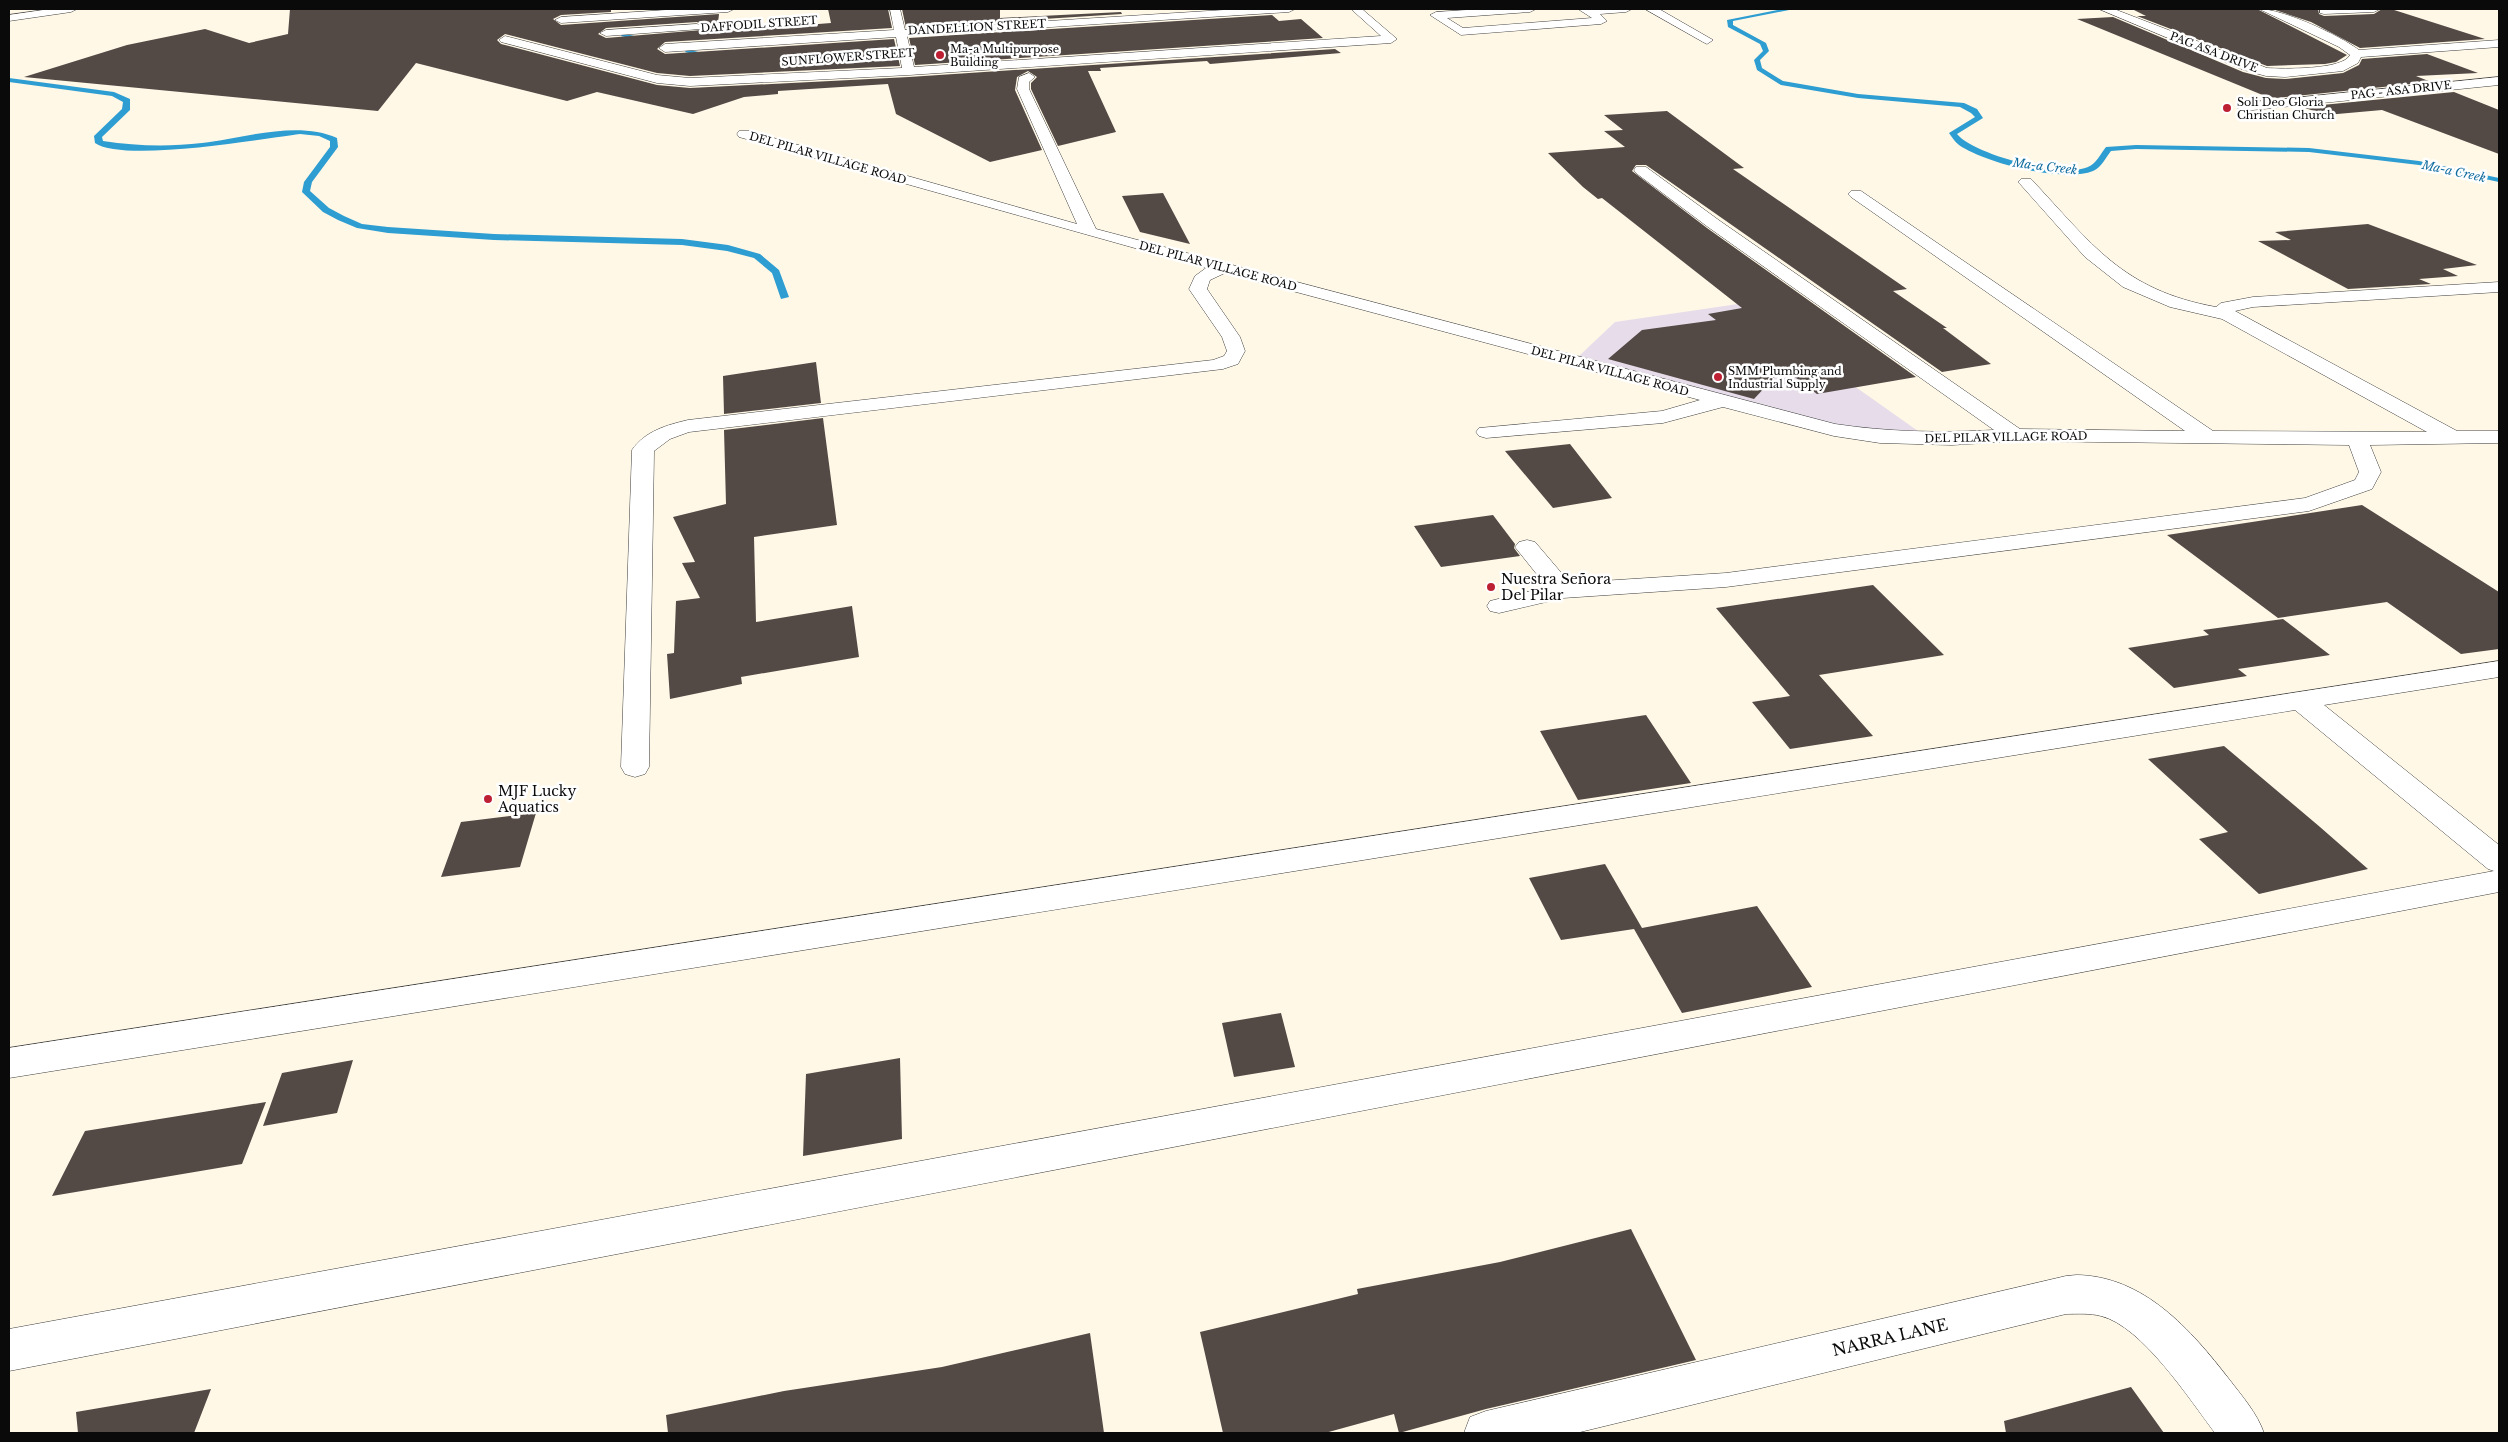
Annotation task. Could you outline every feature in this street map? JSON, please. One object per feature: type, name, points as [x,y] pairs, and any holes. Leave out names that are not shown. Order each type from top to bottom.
[{"type":"street","points":[[9,18],[71,9]]},
{"type":"street","points":[[560,20],[728,9]]},
{"type":"street","name":"DANDELLION STREET","points":[[707,58],[665,48],[1289,9]]},
{"type":"street","points":[[505,40],[670,81],[711,81],[1391,39],[1356,9]]},
{"type":"street","points":[[1530,9],[1436,15],[1461,32],[1598,23],[1601,21],[1586,10]]},
{"type":"street","points":[[1586,10],[1626,9]]},
{"type":"street","points":[[1651,9],[1708,40]]},
{"type":"street","name":"PAG ASA DRIVE","points":[[2105,9],[2256,70],[2285,73],[2343,67]]},
{"type":"street","points":[[2264,9],[2342,44],[2356,54],[2499,44]]},
{"type":"street","points":[[2324,11],[2374,9]]},
{"type":"street","points":[[896,13],[909,70]]},
{"type":"street","name":"DAFFODIL STREET","points":[[606,33],[713,26]]},
{"type":"street","points":[[2343,67],[2354,60],[2356,54]]},
{"type":"street","points":[[2343,67],[2362,74]]},
{"type":"street","points":[[1029,77],[1023,80],[1023,89],[1089,232]]},
{"type":"street","points":[[2381,80],[2409,89]]},
{"type":"street","name":"PAG - ASA DRIVE","points":[[2242,107],[2499,81]]},
{"type":"street","name":"DEL PILAR VILLAGE ROAD","points":[[744,134],[1089,232],[1722,401],[1834,430],[1857,434],[1952,439],[2015,435],[2357,439],[2451,436],[2499,437]]},
{"type":"street","points":[[1641,170],[1714,224],[2015,435]]},
{"type":"street","points":[[2026,182],[2108,269],[2143,290],[2186,306],[2227,314],[2451,436]]},
{"type":"street","points":[[1856,194],[2208,437]]},
{"type":"street","points":[[635,767],[642,450],[652,439],[665,432],[688,426],[1216,365],[1231,360],[1236,351],[1231,337],[1198,289],[1198,283],[1205,274],[1225,268]]},
{"type":"street","points":[[2227,314],[2223,309],[2227,306],[2253,302],[2499,288]]},
{"type":"street","points":[[1486,432],[1663,417],[1722,401]]},
{"type":"street","points":[[1499,606],[1563,591],[1726,580],[2309,504],[2364,484],[2370,472],[2357,439]]},
{"type":"street","points":[[1527,547],[1563,591]]},
{"type":"street","points":[[9,1063],[2499,669]]},
{"type":"street","points":[[2300,700],[2499,861]]},
{"type":"street","points":[[9,1350],[2499,881]]},
{"type":"street","name":"NARRA LANE","points":[[1486,1433],[2066,1295],[2088,1295],[2111,1300],[2136,1314],[2172,1342],[2242,1433]]},
{"type":"shaded area","points":[[1738,304],[1918,431],[1868,429],[1833,424],[1579,356],[1615,322]]},
{"type":"building","points":[[290,9],[611,9],[611,12],[561,15],[553,19],[561,25],[719,14],[717,32],[831,23],[828,9],[888,9],[892,28],[665,42],[657,49],[665,54],[894,39],[900,66],[690,76],[657,73],[505,34],[497,40],[501,44],[657,85],[690,88],[909,77],[1335,49],[1341,53],[1210,64],[1207,61],[1100,68],[1101,71],[1088,71],[1116,132],[1058,146],[1031,89],[1031,83],[1037,77],[1028,71],[1017,77],[1015,90],[1042,150],[990,162],[896,114],[888,84],[778,91],[778,94],[744,97],[693,114],[597,92],[567,101],[416,63],[378,111],[24,77],[127,45],[205,29],[249,43],[288,34]],"holes":[[[697,22],[705,27],[702,30],[606,38],[598,34],[606,28]]]},
{"type":"building","points":[[902,9],[1000,9],[1000,18],[1121,12],[1122,14],[906,28]]},
{"type":"building","points":[[2132,9],[2257,9],[2347,55],[2336,62],[2325,64],[2267,66],[2137,16],[2146,16]]},
{"type":"building","points":[[2272,9],[2318,9],[2319,14],[2324,16],[2374,14],[2382,9],[2391,9],[2485,39],[2360,48],[2311,22]]},
{"type":"building","points":[[1272,15],[1279,21],[1301,19],[1323,38],[915,65],[909,38]]},
{"type":"building","points":[[2113,17],[2243,72],[2266,78],[2285,79],[2343,73],[2359,65],[2362,59],[2427,54],[2478,73],[2416,76],[2431,82],[2276,98],[2265,96],[2077,19]]},
{"type":"building","points":[[2454,92],[2499,110],[2499,154],[2382,110],[2326,115],[2302,107]]},
{"type":"building","points":[[1667,111],[1744,168],[1733,169],[1907,289],[1893,291],[1947,328],[1943,328],[1991,364],[1942,372],[1646,165],[1636,165],[1632,171],[1707,228],[1916,377],[1817,394],[1783,368],[1754,399],[1608,359],[1642,330],[1716,320],[1708,314],[1742,308],[1602,198],[1598,199],[1548,153],[1625,147],[1604,131],[1623,130],[1604,115]]},
{"type":"building","points":[[1163,193],[1190,244],[1140,232],[1122,196]]},
{"type":"building","points":[[2368,224],[2477,265],[2443,269],[2458,276],[2419,279],[2431,284],[2348,289],[2258,241],[2291,240],[2275,232]]},
{"type":"building","points":[[816,362],[821,403],[724,414],[723,376]]},
{"type":"building","points":[[823,418],[837,525],[754,537],[756,622],[852,606],[859,657],[741,677],[742,684],[670,699],[667,654],[674,653],[676,601],[700,598],[682,563],[695,562],[673,517],[726,504],[724,430]]},
{"type":"building","points":[[1570,444],[1612,498],[1553,508],[1505,451]]},
{"type":"building","points":[[2362,505],[2499,592],[2499,649],[2461,654],[2387,602],[2278,618],[2167,535]]},
{"type":"building","points":[[1493,515],[1515,544],[1514,548],[1520,556],[1441,567],[1414,526]]},
{"type":"building","points":[[1873,585],[1944,655],[1819,675],[1873,736],[1790,749],[1752,702],[1790,696],[1716,608]]},
{"type":"building","points":[[2283,619],[2330,655],[2238,669],[2247,676],[2174,688],[2128,648],[2209,635],[2203,630]]},
{"type":"building","points":[[1646,715],[1691,783],[1578,800],[1540,731]]},
{"type":"building","points":[[2224,746],[2368,869],[2259,894],[2199,839],[2228,832],[2148,759]]},
{"type":"building","points":[[536,813],[520,867],[441,877],[461,822]]},
{"type":"building","points":[[1605,864],[1642,928],[1757,906],[1812,987],[1682,1013],[1634,929],[1561,940],[1529,878]]},
{"type":"building","points":[[1281,1013],[1295,1067],[1234,1077],[1222,1023]]},
{"type":"building","points":[[900,1058],[902,1139],[803,1156],[806,1074]]},
{"type":"building","points":[[353,1060],[337,1113],[263,1126],[282,1073]]},
{"type":"building","points":[[266,1102],[242,1164],[52,1196],[85,1131]]},
{"type":"building","points":[[1631,1229],[1696,1360],[1486,1409],[1399,1433],[1394,1414],[1325,1433],[1223,1433],[1200,1332],[1358,1294],[1357,1289],[1500,1262]]},
{"type":"building","points":[[1090,1333],[1104,1433],[668,1433],[666,1415],[784,1391],[942,1367]]},
{"type":"building","points":[[2131,1387],[2164,1433],[2006,1433],[2004,1421]]},
{"type":"building","points":[[211,1389],[194,1433],[78,1433],[76,1412]]},
{"type":"waterway","name":"Ma-a Creek","points":[[1791,9],[1730,20],[1730,26],[1763,43],[1766,51],[1757,60],[1759,69],[1781,83],[1858,96],[1961,105],[1974,111],[1979,118],[1953,133],[1960,142],[1974,150],[2007,162],[2063,172],[2091,169],[2109,149],[2136,147],[2309,150],[2419,163],[2499,180]]},
{"type":"waterway","points":[[623,35],[647,41]]},
{"type":"waterway","points":[[687,51],[700,54]]},
{"type":"waterway","points":[[9,80],[114,94],[127,101],[126,110],[98,136],[99,143],[124,147],[175,148],[300,132],[321,134],[334,140],[334,147],[308,182],[306,192],[326,210],[360,226],[388,230],[494,237],[682,242],[728,248],[757,256],[776,272],[784,297]]},
{"type":"place","name":"Ma-a Multipurpose Building","points":[[940,55]]},
{"type":"place","name":"Soli Deo Gloria Christian Church","points":[[2227,108]]},
{"type":"place","name":"SMM Plumbing and Industrial Supply","points":[[1718,377]]},
{"type":"place","name":"Nuestra Señora Del Pilar","points":[[1491,587]]},
{"type":"place","name":"MJF Lucky Aquatics","points":[[488,799]]}]
